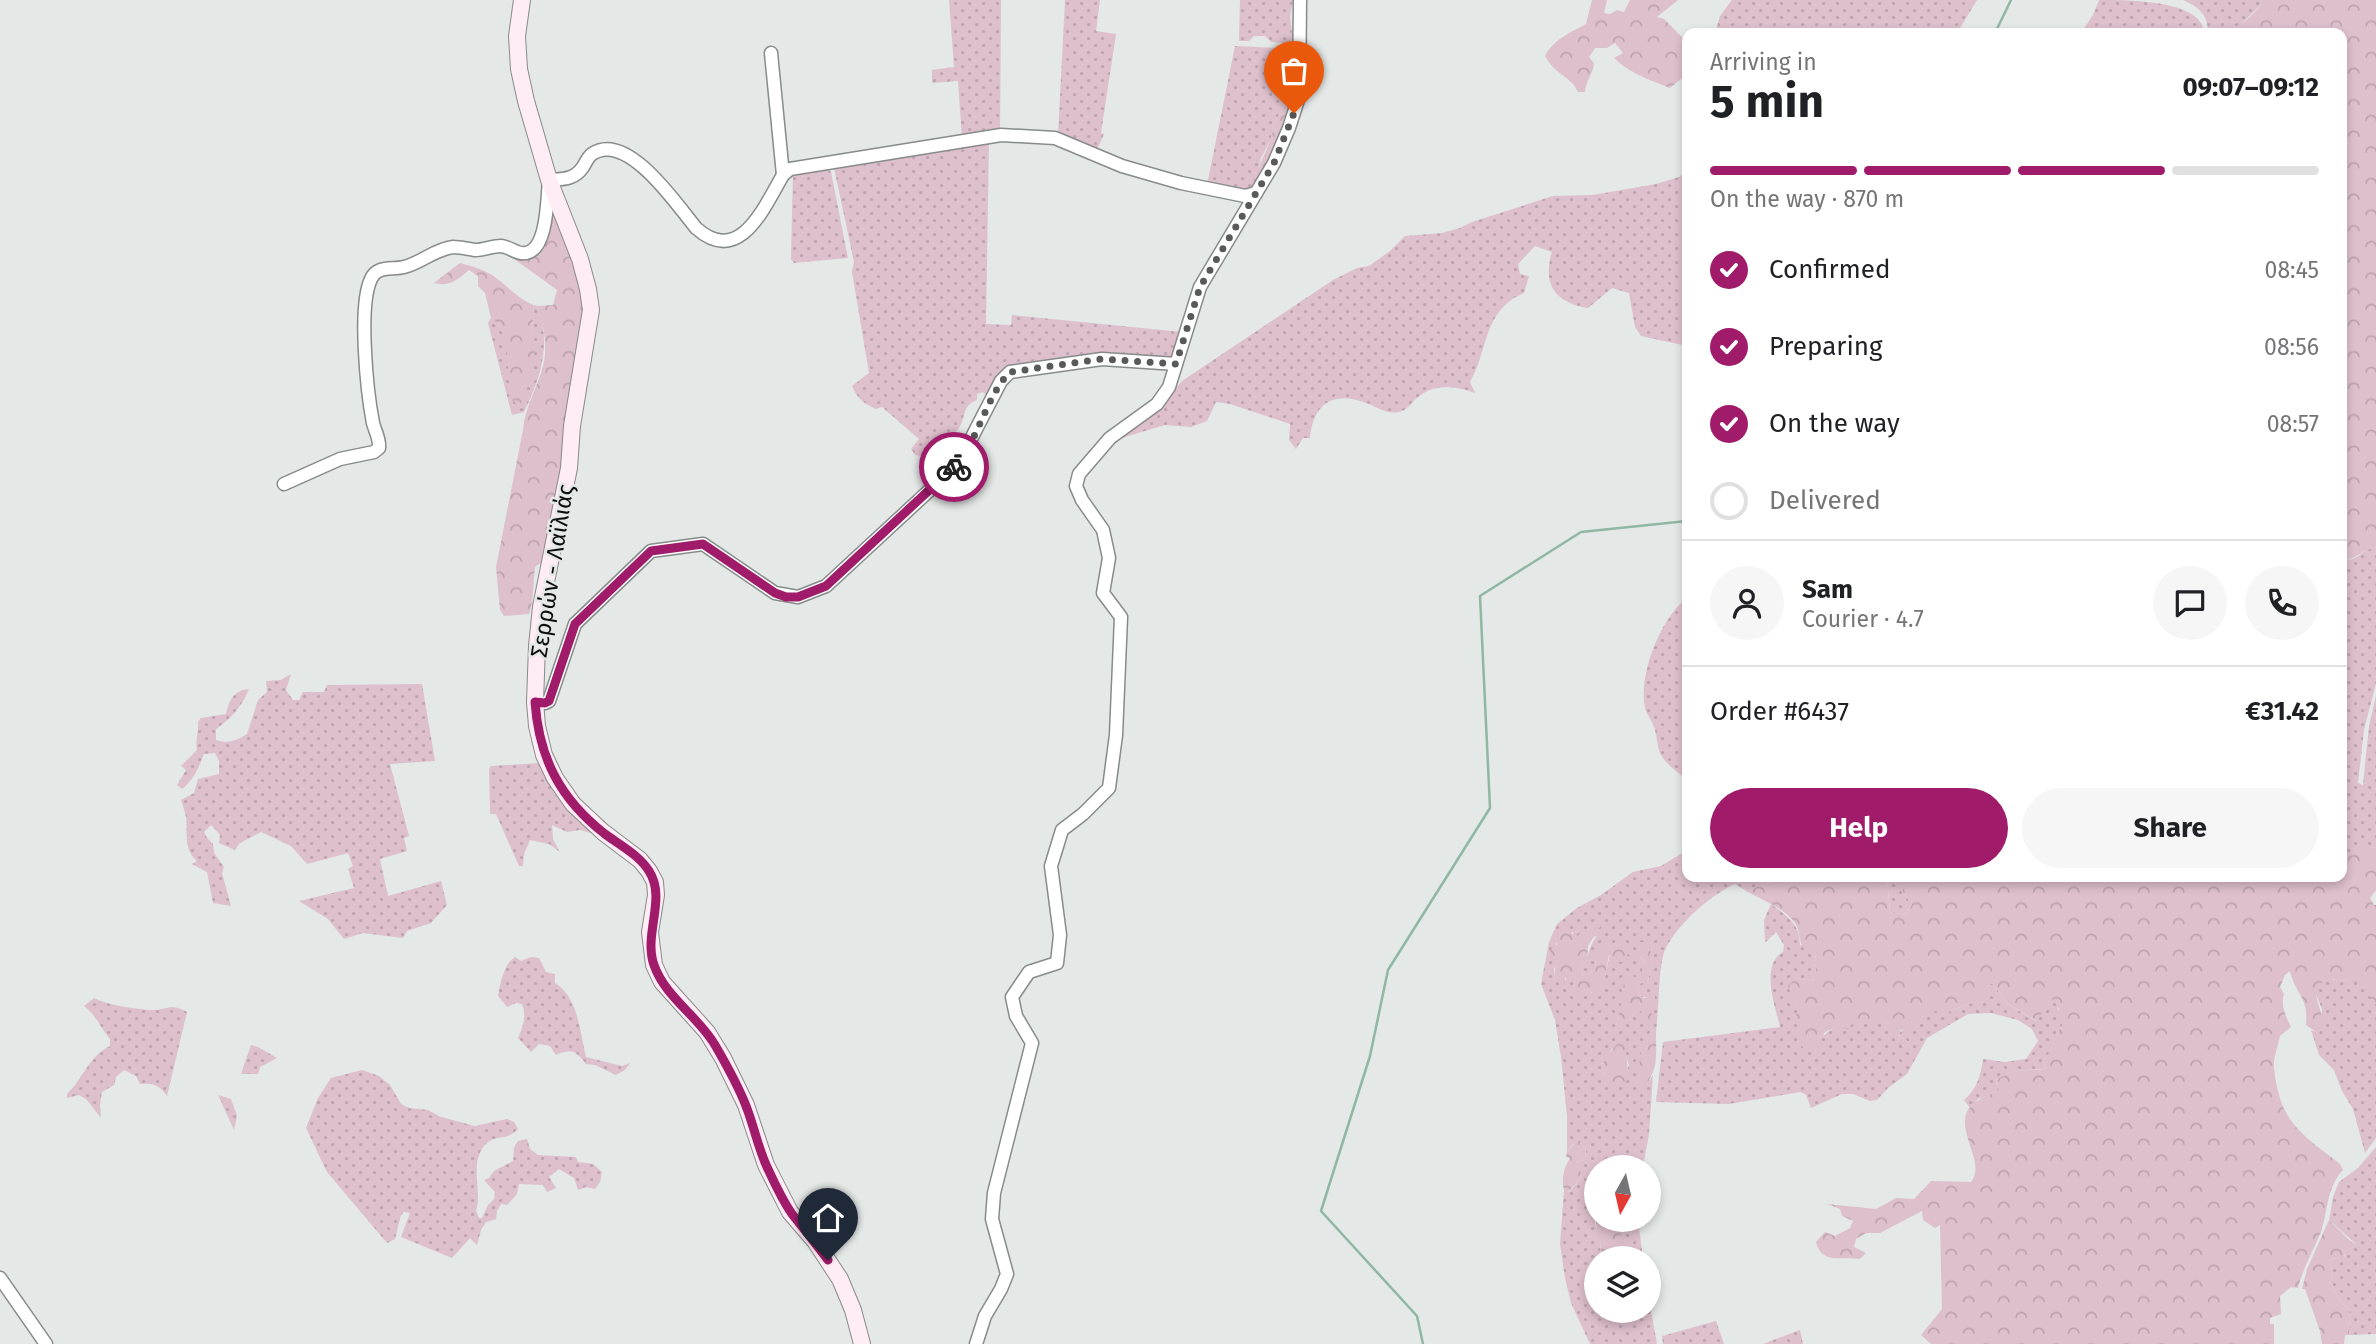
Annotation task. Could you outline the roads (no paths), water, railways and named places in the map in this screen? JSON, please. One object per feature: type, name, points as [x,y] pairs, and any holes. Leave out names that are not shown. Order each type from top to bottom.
[{"type":"main road","name":"Σερρών - Λαϊλιάς","points":[[522,0],[517,36],[519,69],[526,101],[549,180],[580,259],[592,310],[572,426],[569,468],[541,607],[535,702],[544,755],[573,804],[603,832],[640,860],[649,871],[656,895],[650,932],[654,965],[662,982],[707,1032],[723,1058],[746,1105],[766,1166],[790,1212],[815,1241],[840,1279],[853,1310],[862,1344]]},
{"type":"street","points":[[976,1344],[985,1316],[1007,1274],[992,1219],[994,1193],[1032,1043],[1016,1016],[1012,997],[1029,972],[1057,963],[1060,935],[1051,866],[1062,830],[1110,788],[1116,735],[1121,617],[1103,593],[1109,558],[1103,530],[1082,500],[1076,486],[1079,474],[1110,438],[1157,404],[1170,387],[1200,287],[1274,163],[1289,128],[1298,97],[1300,0]]},
{"type":"street","points":[[771,53],[773,98],[783,175]]},
{"type":"street","points":[[284,484],[340,459],[374,452],[379,448],[373,422],[364,334],[365,312],[373,275],[384,268],[412,265],[439,251],[456,247],[477,250],[501,246],[523,254],[531,252],[543,233],[549,180],[570,179],[590,155],[604,149],[625,154],[642,163],[706,237],[725,241],[739,238],[754,223],[783,175],[790,169],[1001,135],[1055,138],[1122,166],[1181,183],[1245,196],[1256,193]]},
{"type":"street","points":[[535,702],[549,701],[575,624],[651,551],[703,544],[775,593],[798,597],[826,586],[958,464],[1001,381],[1010,372],[1102,359],[1176,364]]},
{"type":"street","points":[[0,1278],[46,1344]]},
{"type":"waterway","points":[[1997,28],[2011,0]]},
{"type":"waterway","points":[[1423,1344],[1417,1316],[1321,1211],[1370,1056],[1388,970],[1490,808],[1480,596],[1581,532],[1682,522]]}]
